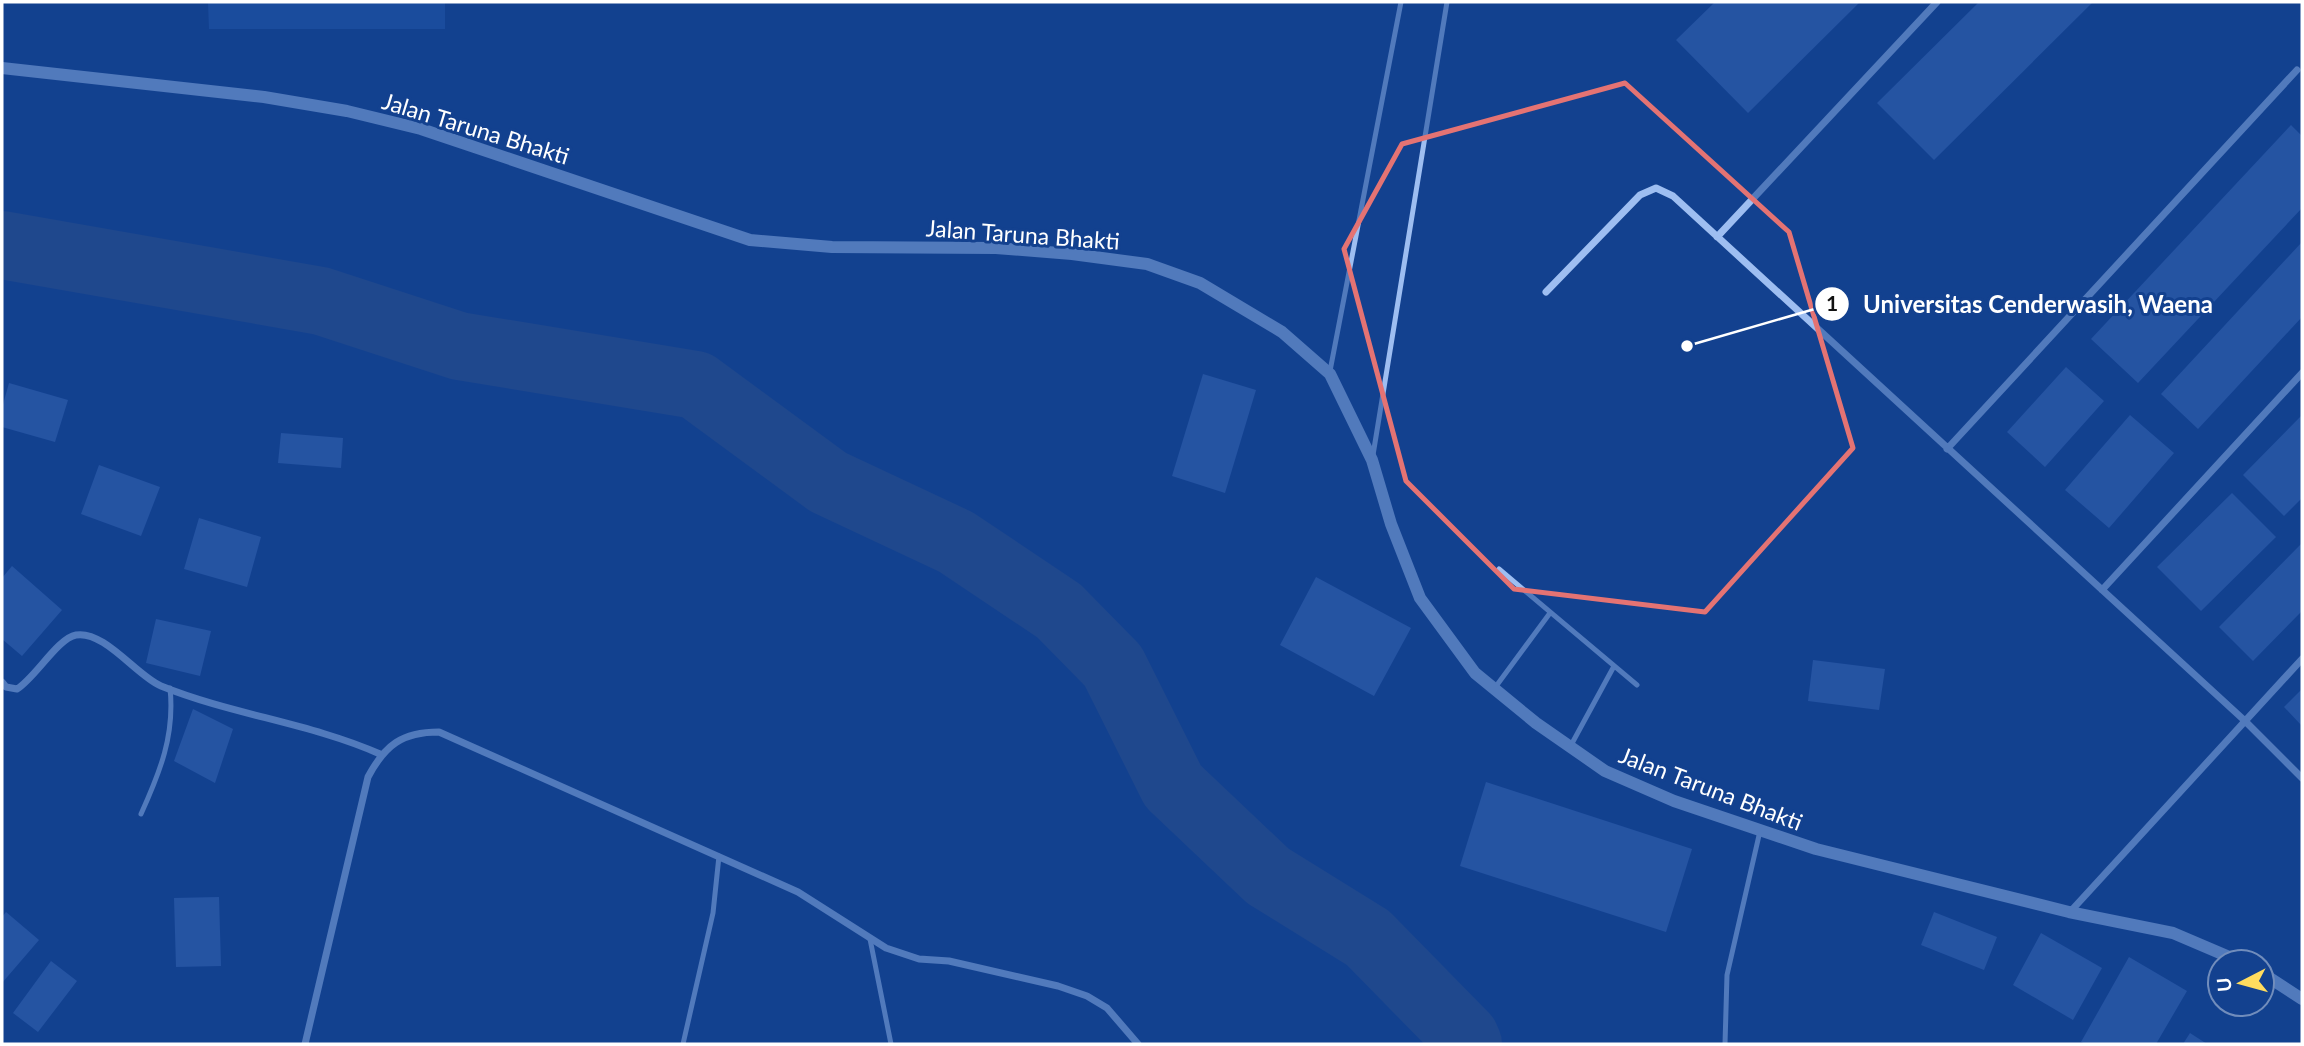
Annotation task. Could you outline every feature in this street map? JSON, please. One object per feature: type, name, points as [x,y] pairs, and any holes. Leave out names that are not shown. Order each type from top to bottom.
[{"type":"street","points":[[1717,237],[1937,2]]},
{"type":"street","name":"Jalan Taruna Bhakti","points":[[2,68],[264,97],[347,111],[421,129],[750,240],[832,247],[996,248],[1072,254],[1146,264],[1200,283],[1282,332],[1330,374],[1372,460],[1391,524],[1420,598],[1475,673],[1605,771],[1674,801],[1816,849],[2069,912],[2173,933],[2208,948]]},
{"type":"street","points":[[1947,449],[2297,70]]},
{"type":"street","points":[[1546,292],[1640,195],[1656,188],[1674,196],[2244,720],[2302,778]]},
{"type":"street","points":[[2102,590],[2302,373]]},
{"type":"street","points":[[2,682],[13,690],[29,682],[64,642],[75,635],[98,640],[159,685],[240,711],[340,736],[380,754]]},
{"type":"street","points":[[2069,912],[2302,659]]},
{"type":"street","points":[[305,1044],[368,777],[380,754],[397,738],[420,732],[439,732],[719,856],[798,892],[832,911],[870,939],[919,959],[949,961],[1058,986],[1087,996],[1107,1008],[1138,1044]]},
{"type":"street","points":[[2276,982],[2302,999]]},
{"type":"lane","points":[[1330,374],[1401,2]]},
{"type":"lane","points":[[1372,460],[1447,2]]},
{"type":"lane","points":[[1499,569],[1613,668],[1637,685]]},
{"type":"lane","points":[[1494,689],[1550,613]]},
{"type":"lane","points":[[1570,747],[1613,668]]},
{"type":"lane","points":[[141,814],[160,772],[169,741],[172,711],[170,688]]},
{"type":"lane","points":[[1725,1044],[1727,975],[1760,830]]},
{"type":"lane","points":[[683,1044],[713,913],[719,856]]},
{"type":"lane","points":[[870,939],[891,1044]]},
{"type":"highlighted area","points":[[1625,83],[1789,232],[1853,448],[1705,612],[1514,589],[1406,481],[1344,249],[1402,144]]},
{"type":"shaded area","points":[[208,2],[445,2],[445,29],[209,29]]},
{"type":"building","points":[[1715,2],[1860,2],[1748,113],[1676,40]]},
{"type":"building","points":[[1979,2],[2093,2],[1934,160],[1877,103]]},
{"type":"building","points":[[2291,125],[2302,136],[2302,208],[2138,383],[2091,339]]},
{"type":"building","points":[[2302,242],[2302,317],[2198,429],[2161,394]]},
{"type":"building","points":[[2066,367],[2104,401],[2045,467],[2007,432]]},
{"type":"building","points":[[1203,374],[1256,390],[1225,493],[1172,476]]},
{"type":"building","points":[[9,383],[68,400],[55,442],[2,427],[2,408]]},
{"type":"building","points":[[2130,415],[2174,453],[2109,528],[2065,490]]},
{"type":"building","points":[[2302,415],[2302,498],[2284,516],[2243,475]]},
{"type":"building","points":[[281,433],[343,438],[341,468],[278,463]]},
{"type":"building","points":[[99,465],[160,487],[141,536],[81,514]]},
{"type":"building","points":[[2232,493],[2276,537],[2201,611],[2157,567]]},
{"type":"building","points":[[199,518],[261,537],[247,587],[184,569]]},
{"type":"building","points":[[2302,543],[2302,611],[2253,661],[2219,627]]},
{"type":"building","points":[[12,566],[62,610],[22,656],[2,639],[2,578]]},
{"type":"building","points":[[1316,577],[1411,628],[1374,696],[1280,645]]},
{"type":"building","points":[[156,619],[211,631],[200,676],[146,663]]},
{"type":"building","points":[[1813,660],[1885,669],[1879,710],[1808,701]]},
{"type":"building","points":[[2302,689],[2302,726],[2284,707]]},
{"type":"building","points":[[193,709],[233,729],[215,783],[174,761]]},
{"type":"building","points":[[1486,782],[1692,849],[1666,932],[1460,866]]},
{"type":"building","points":[[219,897],[221,966],[176,967],[174,898]]},
{"type":"building","points":[[6,912],[39,940],[2,983],[2,917]]},
{"type":"building","points":[[1934,912],[1997,937],[1984,970],[1921,945]]},
{"type":"building","points":[[2041,933],[2102,968],[2073,1020],[2013,985]]},
{"type":"building","points":[[2129,957],[2187,991],[2156,1044],[2081,1042]]},
{"type":"building","points":[[51,961],[77,981],[38,1032],[13,1013]]},
{"type":"building","points":[[2190,1033],[2207,1044],[2183,1044]]},
{"type":"waterway","points":[[2,245],[321,301],[459,346],[696,385],[828,482],[956,542],[1059,611],[1113,666],[1173,786],[1268,876],[1368,938],[1465,1037],[1468,1044]]},
{"type":"place","name":"Universitas Cenderwasih, Waena","points":[[1687,346]]}]
